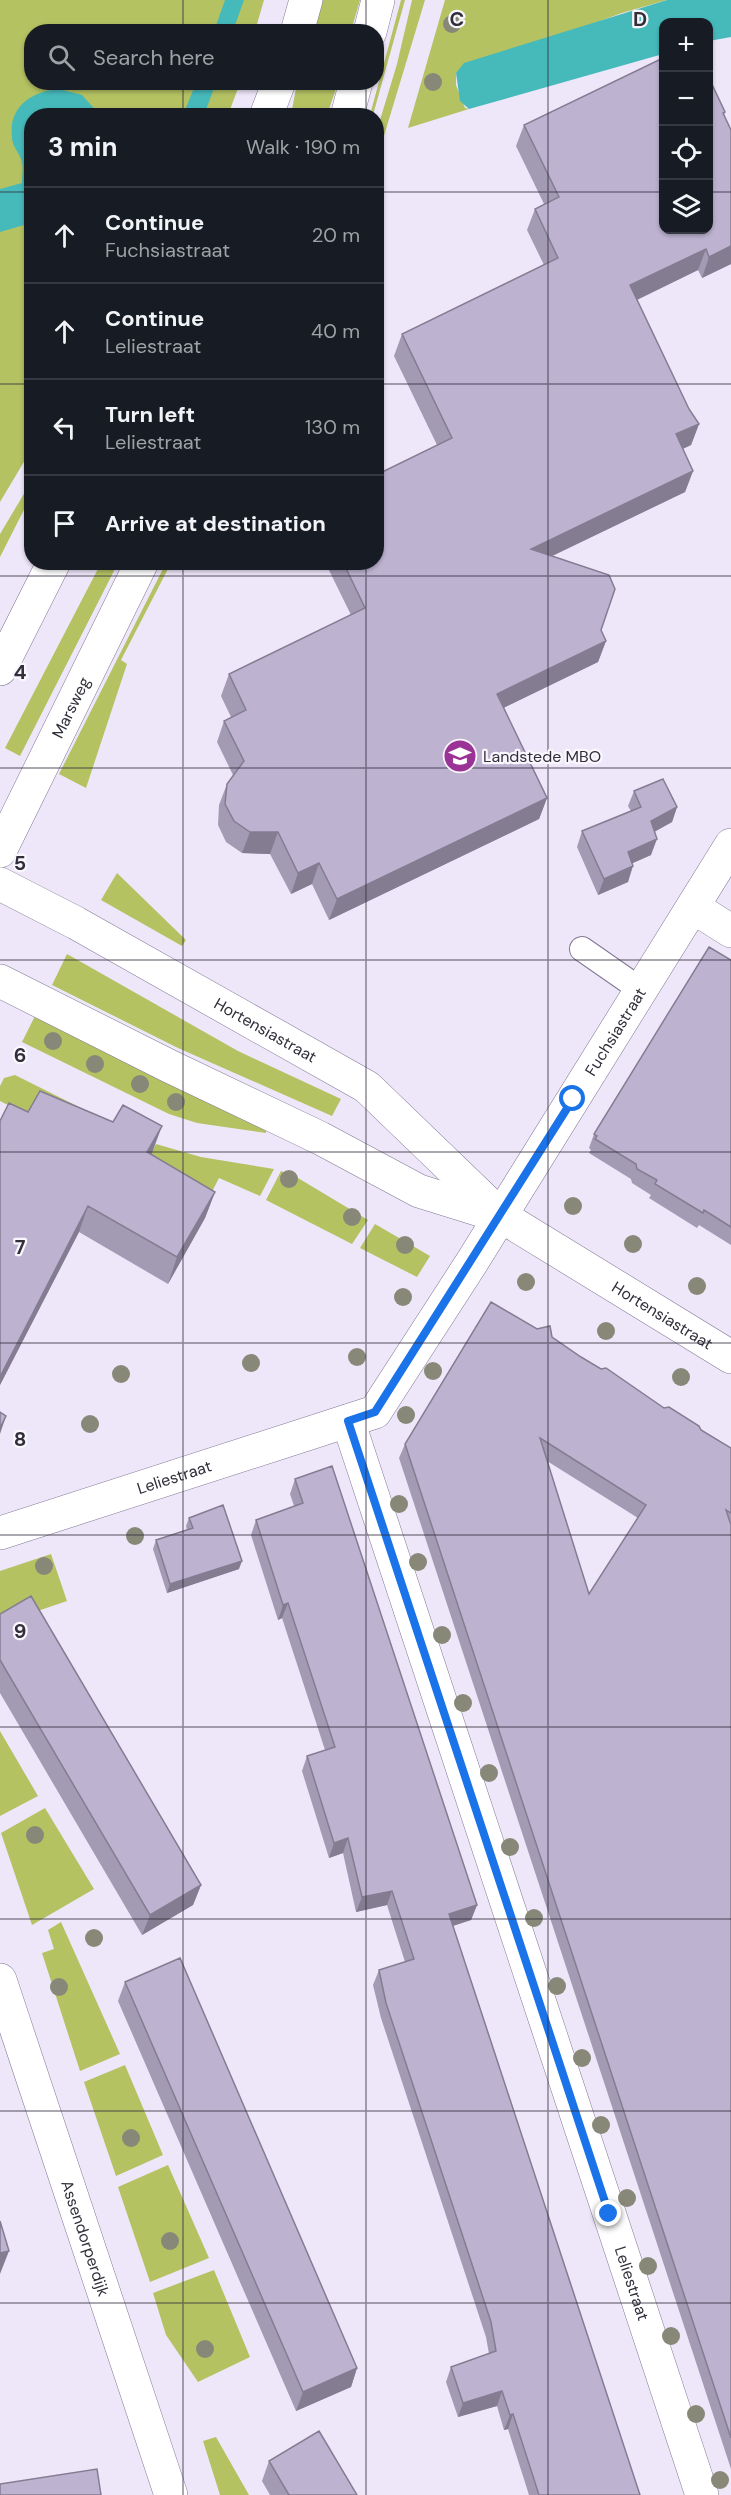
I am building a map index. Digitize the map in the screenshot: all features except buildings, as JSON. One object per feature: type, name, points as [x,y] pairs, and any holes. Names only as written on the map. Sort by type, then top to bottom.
[{"type":"street","points":[[299,24],[306,0]]},
{"type":"street","points":[[372,24],[378,0]]},
{"type":"street","points":[[269,108],[276,90]]},
{"type":"street","points":[[348,108],[354,90]]},
{"type":"street","points":[[0,669],[50,570]]},
{"type":"street","name":"Marsweg","points":[[0,851],[138,570]]},
{"type":"street","name":"Fuchsiastraat","points":[[501,1216],[731,845]]},
{"type":"street","name":"Hortensiastraat","points":[[0,884],[76,923],[367,1087],[501,1216],[731,1357]]},
{"type":"street","points":[[693,907],[731,931]]},
{"type":"street","name":"Hortensiastraat","points":[[0,981],[169,1066],[320,1138],[419,1191],[501,1216]]},
{"type":"street","name":"Leliestraat","points":[[0,1533],[375,1412],[501,1216]]},
{"type":"street","name":"Leliestraat","points":[[348,1421],[702,2495]]},
{"type":"street","name":"Assendorperdijk","points":[[0,1980],[171,2495]]},
{"type":"lane","points":[[582,949],[642,990]]},
{"type":"shaded area","points":[[0,0],[264,0],[257,24],[24,24],[24,90],[237,90],[231,108],[24,108],[24,462],[0,502]]},
{"type":"shaded area","points":[[225,0],[244,0],[235,24],[216,24]]},
{"type":"shaded area","points":[[321,0],[360,0],[353,24],[314,24]]},
{"type":"shaded area","points":[[401,0],[405,0],[384,75],[384,63]]},
{"type":"shaded area","points":[[412,0],[425,0],[384,136],[384,108]]},
{"type":"shaded area","points":[[445,0],[667,0],[622,13],[456,73],[456,85],[465,108],[469,109],[408,128]]},
{"type":"shaded area","points":[[667,0],[731,0],[731,37],[713,40],[713,18],[659,18],[659,55],[469,109],[460,101],[456,73],[464,63]]},
{"type":"shaded area","points":[[49,90],[63,90],[82,95],[94,108],[24,108],[24,225],[0,232],[0,189],[22,183],[22,161],[12,140],[14,117],[24,102]]},
{"type":"shaded area","points":[[193,90],[213,90],[207,108],[186,108]]},
{"type":"shaded area","points":[[296,90],[336,90],[329,108],[292,108]]},
{"type":"shaded area","points":[[377,90],[380,90],[375,108],[372,108]]},
{"type":"shaded area","points":[[24,494],[24,510],[0,557],[0,534]]},
{"type":"shaded area","points":[[97,570],[114,570],[20,756],[5,748]]},
{"type":"shaded area","points":[[162,570],[167,570],[121,660],[127,664],[86,788],[59,774]]},
{"type":"shaded area","points":[[117,873],[186,940],[182,946],[101,900]]},
{"type":"shaded area","points":[[67,954],[238,1051],[341,1099],[332,1116],[178,1048],[52,985]]},
{"type":"shaded area","points":[[37,1012],[266,1130],[266,1133],[197,1123],[169,1114],[22,1042]]},
{"type":"shaded area","points":[[15,1075],[117,1126],[33,1118],[0,1101],[0,1086],[4,1078]]},
{"type":"shaded area","points":[[156,1144],[201,1157],[274,1169],[260,1196],[219,1178],[200,1215],[137,1179]]},
{"type":"shaded area","points":[[281,1171],[298,1178],[368,1220],[352,1244],[266,1200]]},
{"type":"shaded area","points":[[375,1224],[430,1256],[417,1277],[360,1248]]},
{"type":"shaded area","points":[[51,1554],[67,1601],[23,1616],[0,1630],[0,1571]]},
{"type":"shaded area","points":[[0,1731],[38,1796],[0,1816]]},
{"type":"shaded area","points":[[45,1808],[94,1889],[32,1925],[1,1833]]},
{"type":"shaded area","points":[[61,1922],[120,2054],[80,2071],[42,1953],[54,1949],[48,1930]]},
{"type":"shaded area","points":[[125,2065],[163,2155],[116,2176],[84,2082]]},
{"type":"shaded area","points":[[168,2165],[209,2258],[150,2282],[118,2187]]},
{"type":"shaded area","points":[[214,2270],[250,2357],[198,2382],[166,2335],[153,2293]]},
{"type":"shaded area","points":[[216,2437],[249,2495],[220,2495],[203,2441]]},
{"type":"place","name":"Landstede MBO","points":[[460,756]]},
{"type":"route","points":[[573,1099],[519,1188],[375,1412],[348,1421],[609,2214]]}]
